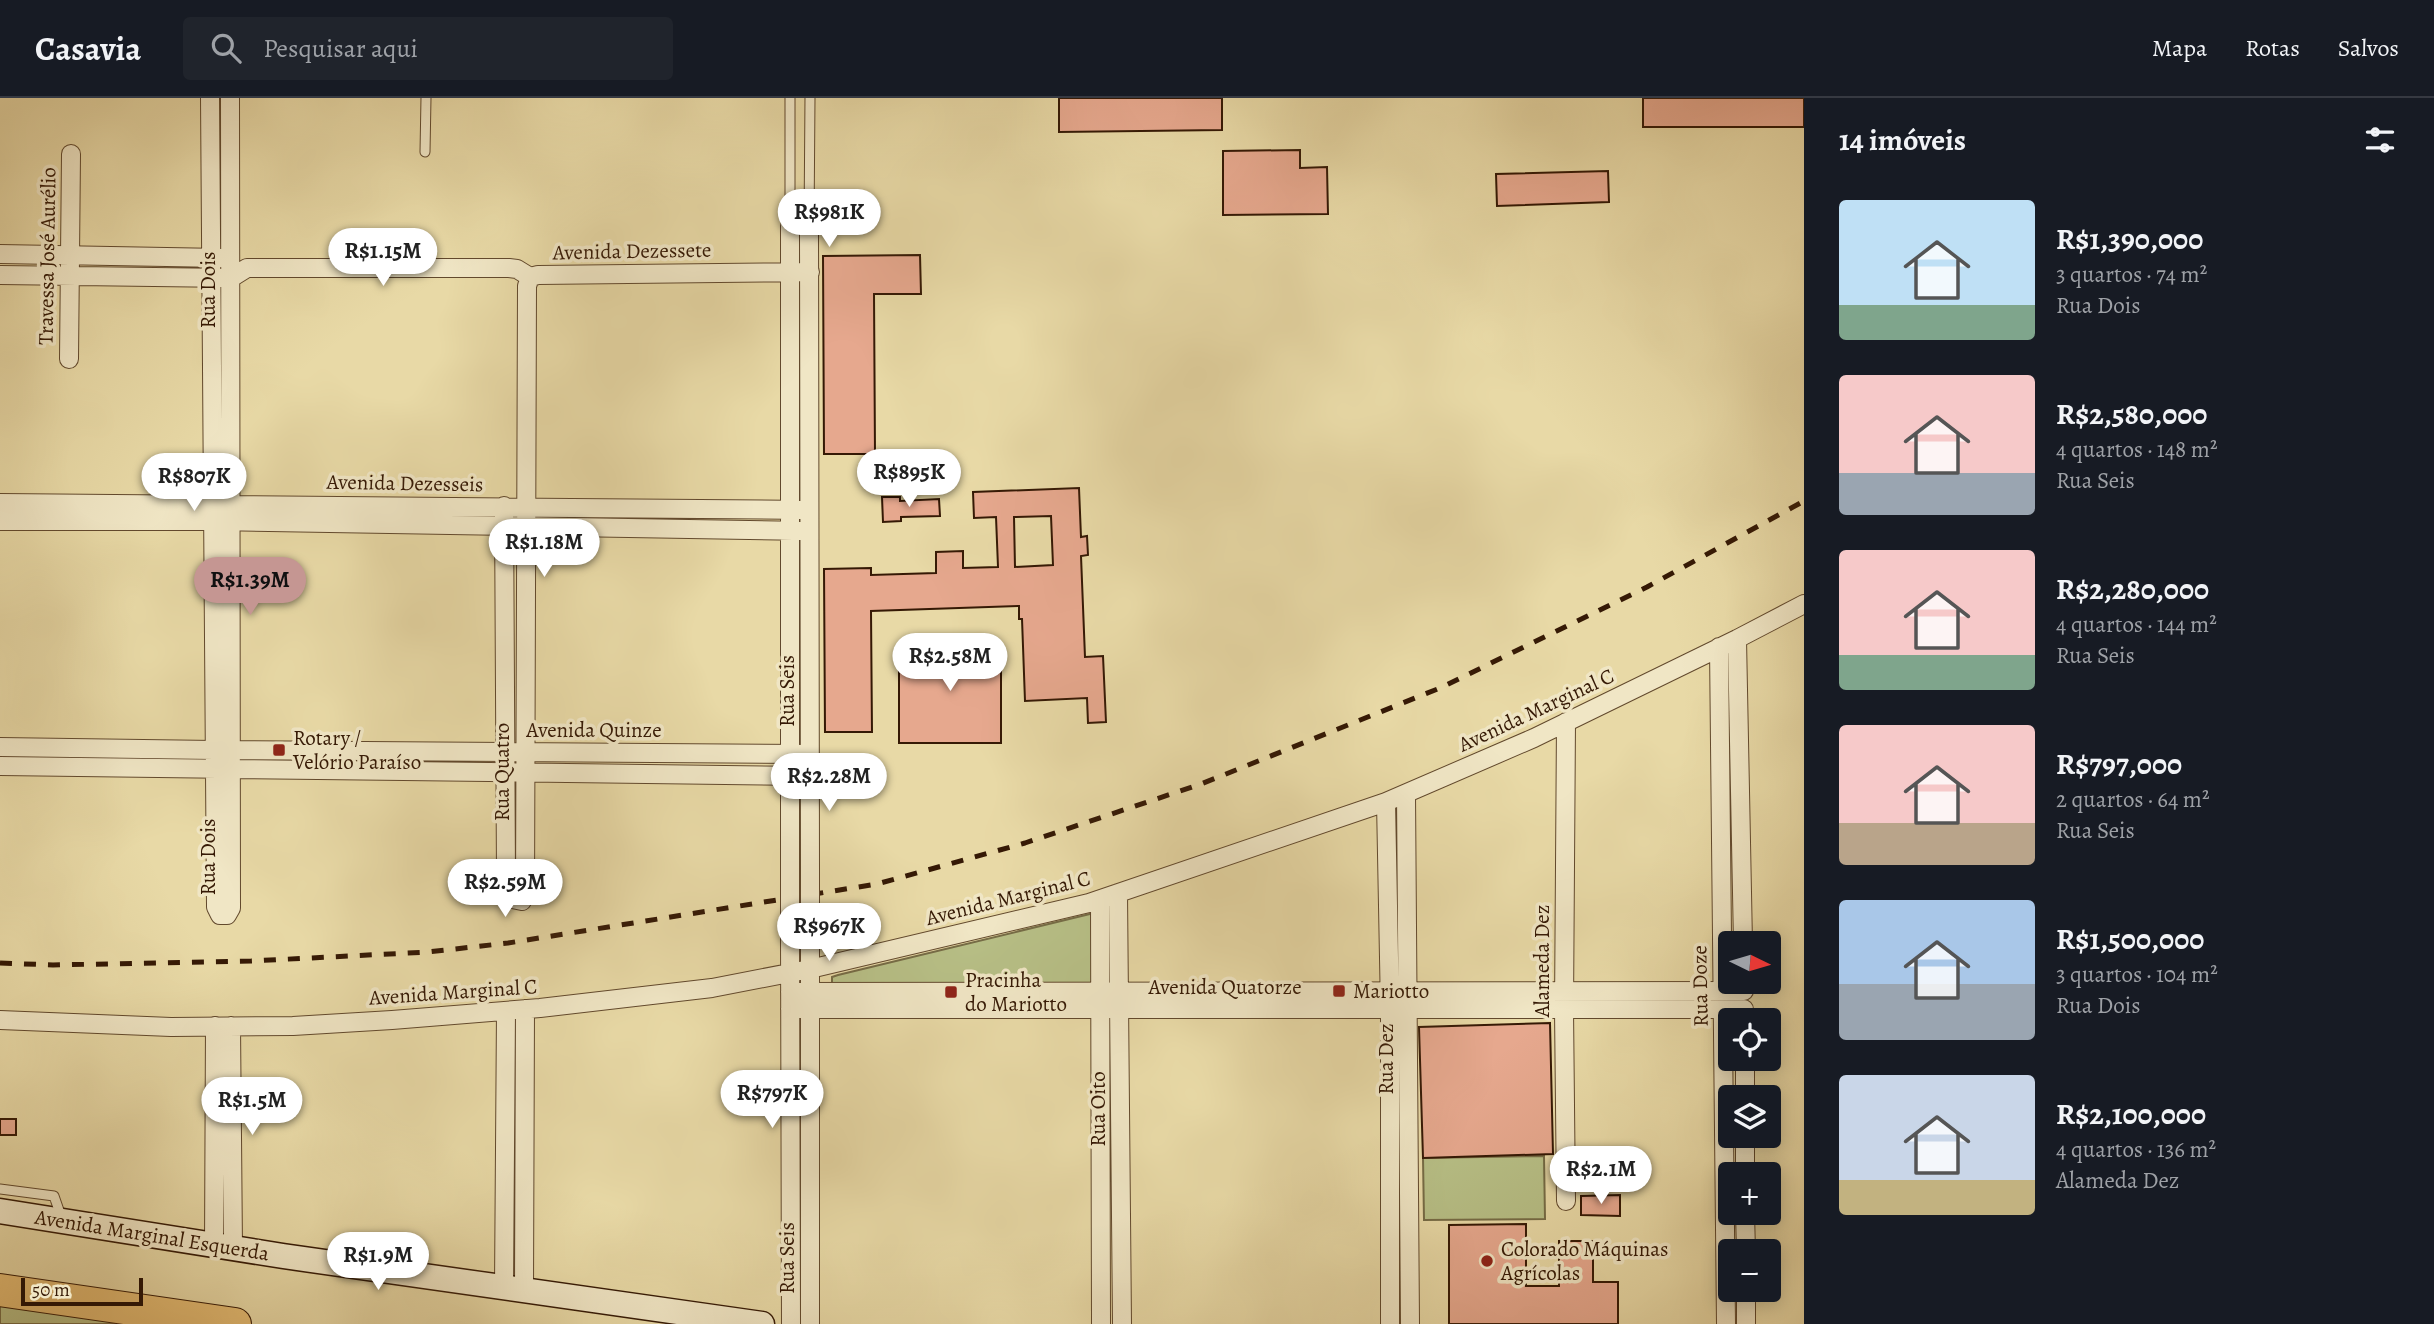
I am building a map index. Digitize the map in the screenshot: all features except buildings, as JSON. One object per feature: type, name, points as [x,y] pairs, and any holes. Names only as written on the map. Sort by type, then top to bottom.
[{"type":"highway","points":[[0,1290],[235,1324]]},
{"type":"main road","name":"Avenida Marginal Esquerda","points":[[0,1211],[762,1324]]},
{"type":"street","name":"Rua Dois","points":[[210,98],[211,278],[223,760],[231,908],[224,916],[220,915],[216,907],[223,760]]},
{"type":"street","name":"Rua Dois","points":[[230,98],[231,503]]},
{"type":"street","name":"Travessa José Aurélio","points":[[69,359],[71,154]]},
{"type":"street","name":"Rua Seis","points":[[790,226],[791,1324]]},
{"type":"street","name":"Rua Seis","points":[[810,226],[810,1324]]},
{"type":"street","points":[[0,254],[231,258],[247,268],[231,278],[0,275]]},
{"type":"street","name":"Avenida Dezessete","points":[[247,268],[509,268],[517,269],[530,277],[809,280]]},
{"type":"street","name":"Rua Quatro","points":[[504,506],[506,874],[508,898],[522,901],[525,895],[525,507],[527,286],[530,277]]},
{"type":"street","name":"Avenida Dezesseis","points":[[0,503],[219,516],[504,527],[809,531]]},
{"type":"street","name":"Avenida Dezesseis","points":[[0,522],[219,516],[231,503],[809,510]]},
{"type":"street","name":"Avenida Marginal C","points":[[0,1020],[107,1026],[293,1026],[526,1009],[712,988],[810,969],[1100,900],[1386,802],[1566,722],[1804,604]]},
{"type":"street","name":"Rua Doze","points":[[1737,639],[1743,931]]},
{"type":"street","name":"Rua Doze","points":[[1719,647],[1726,1324]]},
{"type":"street","name":"Alameda Dez","points":[[1566,722],[1566,1201]]},
{"type":"street","name":"Avenida Quinze","points":[[0,747],[223,760],[505,771],[525,762],[810,754]]},
{"type":"street","name":"Avenida Quinze","points":[[0,766],[505,752],[525,762],[810,776]]},
{"type":"street","name":"Rua Dez","points":[[1390,1324],[1399,1010],[1409,991],[1406,794]]},
{"type":"street","name":"Rua Dez","points":[[1386,802],[1390,991],[1399,1010],[1410,1324]]},
{"type":"street","points":[[506,874],[525,874]]},
{"type":"street","name":"Rua Oito","points":[[1118,893],[1122,1324]]},
{"type":"street","name":"Rua Oito","points":[[1100,900],[1101,1324]]},
{"type":"street","name":"Avenida Quatorze","points":[[790,1000],[1119,990],[1565,991],[1744,1001]]},
{"type":"street","name":"Avenida Quatorze","points":[[810,1000],[1101,1010],[1399,1010],[1564,1009],[1723,1000]]},
{"type":"street","points":[[514,1289],[526,1009]]},
{"type":"street","points":[[506,1011],[514,1289]]},
{"type":"street","points":[[223,1026],[223,1246]]},
{"type":"street","points":[[1746,1302],[1746,1324]]},
{"type":"lane","points":[[425,152],[426,98]]},
{"type":"lane","points":[[790,98],[790,226]]},
{"type":"lane","points":[[810,98],[810,226]]},
{"type":"lane","points":[[0,1189],[54,1196],[63,1220]]},
{"type":"green space","points":[[1094,913],[1095,987],[832,983],[832,977],[838,975]]},
{"type":"green space","points":[[1544,1156],[1545,1219],[1424,1220],[1423,1158]]},
{"type":"green space","points":[[0,1300],[165,1324],[0,1324]]},
{"type":"railway","points":[[0,963],[53,965],[251,961],[428,952],[508,943],[877,884],[1025,843],[1201,784],[1440,688],[1647,587],[1804,501]]},
{"type":"place","name":"Rotary / Velório Paraíso","points":[[279,750]]},
{"type":"place","name":"Mariotto","points":[[1339,991]]},
{"type":"place","name":"Pracinha do Mariotto","points":[[951,992]]},
{"type":"place","name":"Colorado Máquinas Agrícolas","points":[[1487,1261]]}]
